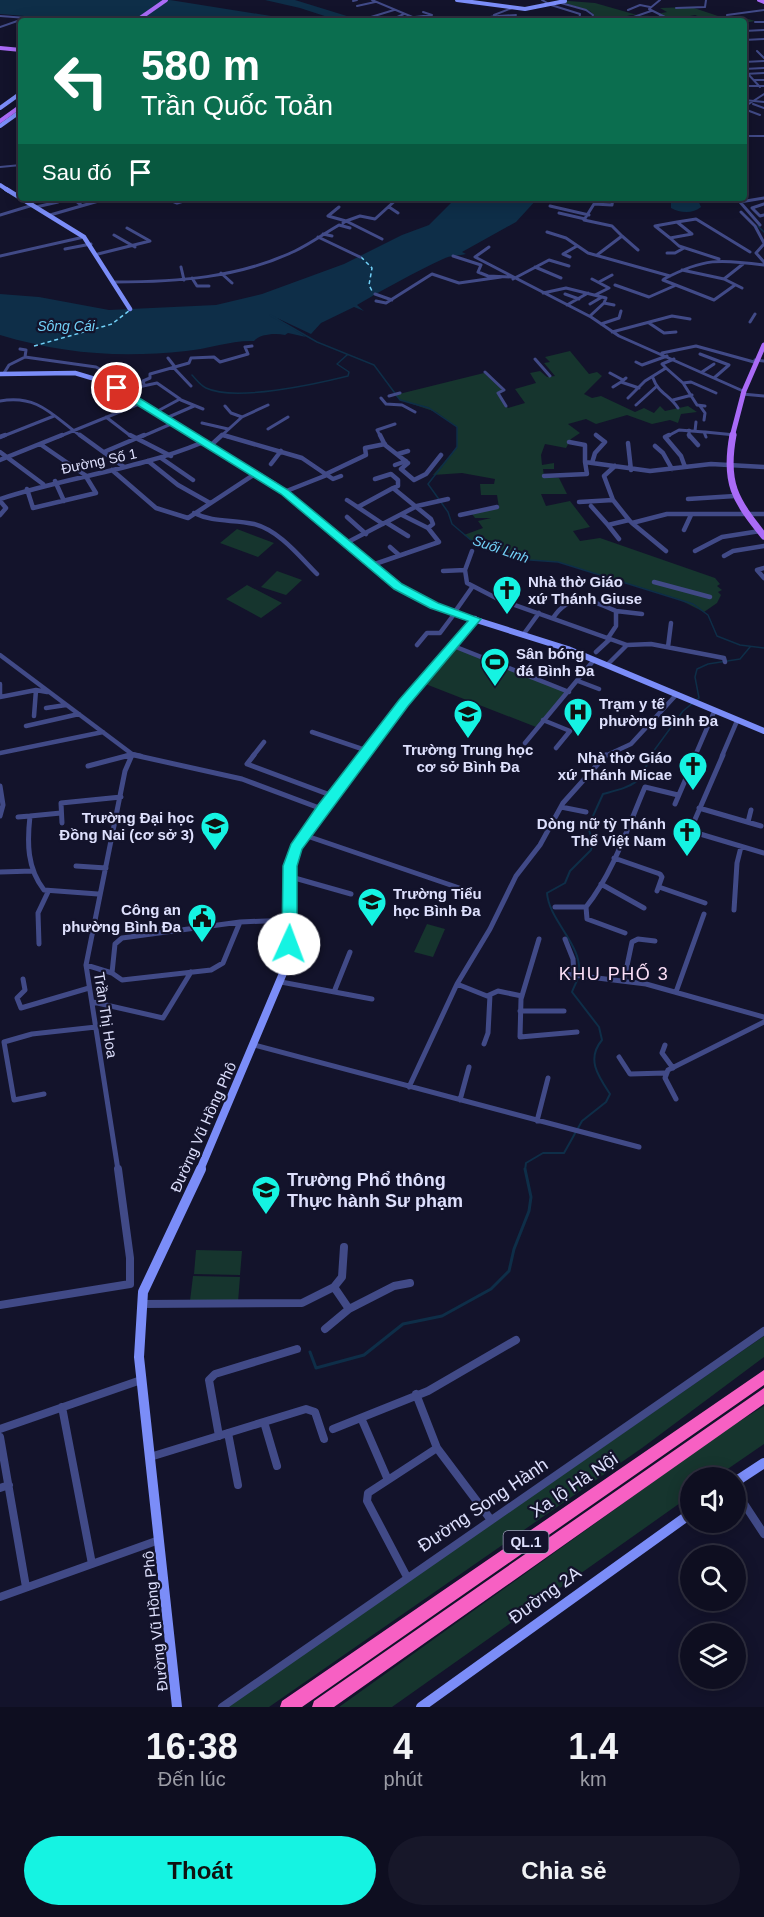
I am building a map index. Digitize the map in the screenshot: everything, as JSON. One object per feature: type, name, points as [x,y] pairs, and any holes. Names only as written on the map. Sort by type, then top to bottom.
[{"type":"highway","name":"Xa lộ Hà Nội","points":[[288,1707],[764,1377]]},
{"type":"highway","name":"QL.1","points":[[320,1707],[764,1395]]},
{"type":"main road","points":[[140,18],[166,0]]},
{"type":"main road","points":[[147,18],[174,0]]},
{"type":"main road","points":[[759,0],[764,2]]},
{"type":"main road","points":[[0,50],[18,52]]},
{"type":"main road","points":[[0,114],[18,102]]},
{"type":"main road","points":[[0,121],[18,108]]},
{"type":"main road","points":[[761,530],[735,496],[730,485],[729,464],[743,393],[754,361],[764,345]]},
{"type":"street","points":[[357,6],[384,0]]},
{"type":"street","points":[[457,0],[512,8]]},
{"type":"street","points":[[465,0],[516,8],[550,5],[562,1],[588,10],[592,18]]},
{"type":"street","points":[[542,0],[550,5],[580,14],[579,18]]},
{"type":"street","points":[[629,18],[651,9],[660,0]]},
{"type":"street","points":[[676,8],[705,7],[706,0]]},
{"type":"street","points":[[376,1],[414,18],[432,15],[423,12]]},
{"type":"street","points":[[656,3],[661,4]]},
{"type":"street","points":[[500,18],[492,14],[512,8],[550,5]]},
{"type":"street","points":[[628,10],[640,5],[666,18]]},
{"type":"street","points":[[371,17],[399,8]]},
{"type":"street","points":[[737,9],[753,12]]},
{"type":"street","points":[[727,15],[763,12]]},
{"type":"street","points":[[395,18],[404,14]]},
{"type":"street","points":[[485,18],[516,15]]},
{"type":"street","points":[[0,16],[32,18]]},
{"type":"street","points":[[656,18],[661,16]]},
{"type":"street","points":[[0,27],[18,22]]},
{"type":"street","points":[[755,22],[764,22]]},
{"type":"street","points":[[8,26],[15,30]]},
{"type":"street","points":[[753,26],[763,31]]},
{"type":"street","points":[[747,31],[763,31]]},
{"type":"street","points":[[747,40],[764,39]]},
{"type":"street","points":[[747,61],[763,58],[757,51]]},
{"type":"street","points":[[747,69],[764,68]]},
{"type":"street","points":[[747,74],[764,73]]},
{"type":"street","points":[[747,75],[762,86]]},
{"type":"street","points":[[754,80],[764,80]]},
{"type":"street","points":[[747,106],[764,94]]},
{"type":"street","points":[[0,108],[18,95]]},
{"type":"street","points":[[758,98],[764,100]]},
{"type":"street","points":[[752,103],[764,100]]},
{"type":"street","points":[[747,101],[764,108]]},
{"type":"street","points":[[747,109],[760,115]]},
{"type":"street","points":[[0,126],[18,113]]},
{"type":"street","points":[[747,136],[764,136]]},
{"type":"street","points":[[0,167],[18,165]]},
{"type":"street","points":[[0,185],[18,196]]},
{"type":"street","points":[[747,201],[764,198]]},
{"type":"street","points":[[26,201],[84,237],[91,244],[130,309]]},
{"type":"street","points":[[32,205],[34,201]]},
{"type":"street","points":[[76,201],[81,205]]},
{"type":"street","points":[[50,215],[97,201]]},
{"type":"street","points":[[115,282],[184,280],[236,272],[271,260],[346,221],[360,216],[372,220],[395,201]]},
{"type":"street","points":[[585,219],[594,204],[612,205],[613,201]]},
{"type":"street","points":[[746,201],[740,202],[757,226],[764,244],[756,253]]},
{"type":"street","points":[[0,215],[32,205],[58,202]]},
{"type":"street","points":[[764,204],[752,208],[760,216],[764,214]]},
{"type":"street","points":[[550,206],[589,215]]},
{"type":"street","points":[[339,207],[328,216],[346,221],[382,239]]},
{"type":"street","points":[[389,207],[398,213]]},
{"type":"street","points":[[741,212],[757,226]]},
{"type":"street","points":[[559,213],[612,226],[638,250]]},
{"type":"street","points":[[694,218],[750,252],[756,253],[764,264],[746,264],[719,259],[684,248],[655,226],[694,218]]},
{"type":"street","points":[[677,222],[692,233]]},
{"type":"street","points":[[670,238],[692,233],[704,224]]},
{"type":"street","points":[[339,225],[350,228]]},
{"type":"street","points":[[98,254],[135,247],[150,239],[127,228]]},
{"type":"street","points":[[547,232],[563,237],[597,255],[670,276]]},
{"type":"street","points":[[322,234],[332,236]]},
{"type":"street","points":[[114,236],[135,247]]},
{"type":"street","points":[[597,255],[622,236]]},
{"type":"street","points":[[0,256],[84,237]]},
{"type":"street","points":[[318,237],[360,256]]},
{"type":"street","points":[[65,249],[91,244]]},
{"type":"street","points":[[570,256],[563,254],[577,246]]},
{"type":"street","points":[[489,247],[475,257],[590,316],[612,332],[662,353],[743,393],[764,396]]},
{"type":"street","points":[[667,253],[675,253],[684,248]]},
{"type":"street","points":[[746,264],[744,254],[750,252]]},
{"type":"street","points":[[453,256],[481,265],[478,272],[482,274],[501,277],[512,278],[549,260],[569,267]]},
{"type":"street","points":[[719,259],[681,270],[663,280],[714,300],[719,294],[735,285]]},
{"type":"street","points":[[724,279],[746,264]]},
{"type":"street","points":[[527,265],[561,278]]},
{"type":"street","points":[[180,267],[184,280]]},
{"type":"street","points":[[681,270],[724,279],[742,288]]},
{"type":"street","points":[[221,273],[232,283]]},
{"type":"street","points":[[376,302],[384,304],[392,300],[432,274],[459,283],[501,277]]},
{"type":"street","points":[[599,282],[612,275]]},
{"type":"street","points":[[192,278],[197,286],[209,286]]},
{"type":"street","points":[[592,279],[609,288],[595,295]]},
{"type":"street","points":[[615,285],[649,297],[674,286]]},
{"type":"street","points":[[542,293],[566,288],[606,298],[614,305]]},
{"type":"street","points":[[567,305],[588,293]]},
{"type":"street","points":[[375,294],[392,300]]},
{"type":"street","points":[[565,294],[579,299]]},
{"type":"street","points":[[590,304],[606,298]]},
{"type":"street","points":[[590,316],[606,298]]},
{"type":"street","points":[[601,324],[619,318],[621,311]]},
{"type":"street","points":[[750,322],[755,314]]},
{"type":"street","points":[[612,332],[675,316],[690,319]]},
{"type":"street","points":[[650,323],[664,333],[676,332]]},
{"type":"street","points":[[144,384],[143,382],[150,378],[150,374],[189,363],[195,358],[214,357],[220,362],[248,354],[245,347],[252,345]]},
{"type":"street","points":[[662,353],[696,346],[754,361],[764,361]]},
{"type":"street","points":[[20,349],[26,350],[25,357]]},
{"type":"street","points":[[700,354],[729,365],[714,378]]},
{"type":"street","points":[[636,362],[642,364],[667,356]]},
{"type":"street","points":[[3,372],[9,364],[25,357],[96,367],[129,385],[127,392]]},
{"type":"street","points":[[168,358],[190,386]]},
{"type":"street","points":[[535,359],[550,376]]},
{"type":"street","points":[[674,359],[662,364],[683,382],[702,406],[705,413],[704,420]]},
{"type":"street","points":[[702,372],[714,364]]},
{"type":"street","points":[[0,367],[3,372]]},
{"type":"street","points":[[628,398],[645,381],[666,368]]},
{"type":"street","points":[[3,372],[53,372],[85,375],[127,392],[139,404],[284,492],[410,594],[454,613],[595,656],[607,665],[714,712],[764,731]]},
{"type":"street","points":[[485,372],[504,390],[498,393],[506,406]]},
{"type":"street","points":[[610,373],[639,388]]},
{"type":"street","points":[[653,378],[657,390],[673,400],[678,408]]},
{"type":"street","points":[[613,387],[623,380]]},
{"type":"street","points":[[683,382],[691,381],[716,393]]},
{"type":"street","points":[[127,392],[144,384],[159,384],[181,400],[203,410]]},
{"type":"street","points":[[636,405],[657,386]]},
{"type":"street","points":[[389,396],[400,393]]},
{"type":"street","points":[[673,400],[692,395]]},
{"type":"street","points":[[0,401],[24,398],[54,416],[124,467]]},
{"type":"street","points":[[381,398],[386,404],[402,405],[416,412]]},
{"type":"street","points":[[154,413],[181,400]]},
{"type":"street","points":[[0,460],[139,404]]},
{"type":"street","points":[[209,447],[242,417],[268,405]]},
{"type":"street","points":[[164,419],[194,406]]},
{"type":"street","points":[[225,406],[231,413],[242,417]]},
{"type":"street","points":[[0,437],[54,416]]},
{"type":"street","points":[[106,417],[135,439],[171,456]]},
{"type":"street","points":[[268,429],[271,424],[288,417]]},
{"type":"street","points":[[695,431],[696,422]]},
{"type":"street","points":[[202,423],[228,429]]},
{"type":"street","points":[[104,452],[171,424]]},
{"type":"street","points":[[395,424],[377,430],[385,444],[406,461],[408,464],[401,469],[415,481],[420,479],[441,455]]},
{"type":"street","points":[[685,467],[681,456],[665,437],[679,430],[695,431],[706,435],[735,435]]},
{"type":"street","points":[[689,430],[689,438],[698,445]]},
{"type":"street","points":[[222,435],[302,458],[334,479],[341,476]]},
{"type":"street","points":[[592,463],[595,453],[605,441],[596,435]]},
{"type":"street","name":"Đường Số 1","points":[[0,500],[43,484],[171,456],[201,442]]},
{"type":"street","points":[[544,476],[586,474],[585,445],[569,442]]},
{"type":"street","points":[[628,443],[631,470]]},
{"type":"street","points":[[27,489],[33,508],[96,493],[85,475],[40,444]]},
{"type":"street","points":[[284,492],[341,467],[346,461],[366,455],[365,448],[385,444]]},
{"type":"street","points":[[655,446],[663,453],[672,469]]},
{"type":"street","points":[[271,464],[281,451]]},
{"type":"street","points":[[398,454],[408,451]]},
{"type":"street","points":[[0,452],[43,484]]},
{"type":"street","points":[[161,458],[193,480]]},
{"type":"street","points":[[148,461],[178,485],[210,503]]},
{"type":"street","points":[[395,465],[406,461]]},
{"type":"street","points":[[585,462],[631,470],[729,464],[764,467]]},
{"type":"street","points":[[615,466],[604,476],[613,500],[631,522],[666,551]]},
{"type":"street","points":[[112,470],[127,486],[172,517],[188,518],[255,474]]},
{"type":"street","points":[[358,507],[399,484],[390,473],[375,478]]},
{"type":"street","points":[[395,478],[406,473]]},
{"type":"street","points":[[55,481],[64,501]]},
{"type":"street","points":[[393,488],[433,521],[428,528]]},
{"type":"street","points":[[688,500],[735,496]]},
{"type":"street","points":[[348,542],[417,506],[445,499]]},
{"type":"street","points":[[0,500],[6,508],[0,515]]},
{"type":"street","points":[[347,500],[408,536]]},
{"type":"street","points":[[579,502],[613,500]]},
{"type":"street","points":[[591,506],[619,538]]},
{"type":"street","points":[[460,515],[497,507]]},
{"type":"street","points":[[194,513],[212,522],[248,523],[263,527],[317,574]]},
{"type":"street","points":[[608,525],[668,514],[764,514]]},
{"type":"street","points":[[372,565],[439,542],[428,528],[402,515]]},
{"type":"street","points":[[684,530],[691,515]]},
{"type":"street","points":[[347,517],[366,534]]},
{"type":"street","points":[[695,551],[727,535],[761,530]]},
{"type":"street","points":[[724,556],[733,550],[764,546]]},
{"type":"street","points":[[390,547],[399,555]]},
{"type":"street","points":[[472,551],[464,580],[498,599],[627,645],[640,643],[668,647],[725,661]]},
{"type":"street","points":[[764,568],[757,570],[764,578]]},
{"type":"street","points":[[442,571],[465,570]]},
{"type":"street","points":[[654,582],[710,597]]},
{"type":"street","points":[[417,645],[427,633],[440,633],[473,586]]},
{"type":"street","points":[[553,618],[558,609],[582,598],[616,611],[642,614]]},
{"type":"street","points":[[525,743],[578,681],[609,639],[616,626],[616,611]]},
{"type":"street","points":[[522,635],[539,613]]},
{"type":"street","name":"Đường Vũ Hồng Phô","points":[[177,1707],[138,1344],[143,1292],[162,1247],[200,1173],[289,959],[292,856],[322,809],[451,645],[475,619]]},
{"type":"street","points":[[668,647],[671,623]]},
{"type":"street","points":[[451,645],[569,692]]},
{"type":"street","points":[[607,665],[627,645]]},
{"type":"street","points":[[0,654],[131,754],[242,779],[322,809]]},
{"type":"street","points":[[578,681],[599,689]]},
{"type":"street","points":[[0,684],[0,697],[36,690],[49,693]]},
{"type":"street","points":[[34,717],[36,690]]},
{"type":"street","points":[[409,1087],[457,984],[490,929],[516,876],[540,845],[561,807],[598,763],[609,753],[631,744],[676,695]]},
{"type":"street","points":[[46,708],[66,705]]},
{"type":"street","points":[[675,804],[714,712]]},
{"type":"street","points":[[26,726],[80,714]]},
{"type":"street","points":[[543,720],[570,731],[556,748]]},
{"type":"street","points":[[737,721],[690,831],[764,853]]},
{"type":"street","points":[[0,753],[103,732]]},
{"type":"street","points":[[312,732],[368,751]]},
{"type":"street","points":[[264,742],[247,764],[333,796]]},
{"type":"street","points":[[88,766],[131,754]]},
{"type":"street","name":"Trần Thị Hoa","points":[[130,1284],[130,1258],[118,1168],[86,965],[98,894],[106,868],[131,754]]},
{"type":"street","points":[[0,786],[3,805],[0,816]]},
{"type":"street","points":[[625,933],[587,919],[586,907],[614,858],[645,788],[678,795]]},
{"type":"street","points":[[62,823],[61,803],[121,797]]},
{"type":"street","points":[[561,807],[586,812]]},
{"type":"street","points":[[699,808],[761,826]]},
{"type":"street","points":[[748,822],[751,810]]},
{"type":"street","points":[[18,817],[61,813]]},
{"type":"street","points":[[30,816],[27,840],[33,871],[41,887],[48,892],[98,894]]},
{"type":"street","points":[[304,835],[474,893]]},
{"type":"street","points":[[734,910],[737,863],[741,847]]},
{"type":"street","points":[[614,858],[660,874],[662,877],[658,889],[705,903]]},
{"type":"street","points":[[76,866],[106,868]]},
{"type":"street","points":[[0,872],[33,871]]},
{"type":"street","points":[[291,877],[351,894]]},
{"type":"street","points":[[601,884],[644,908]]},
{"type":"street","points":[[39,944],[38,913],[48,892]]},
{"type":"street","points":[[555,907],[586,907]]},
{"type":"street","points":[[676,992],[704,915]]},
{"type":"street","points":[[112,974],[115,944],[122,938],[240,922],[290,920]]},
{"type":"street","points":[[86,965],[122,980],[212,970],[223,963],[240,922]]},
{"type":"street","points":[[539,939],[522,996],[519,1027],[522,1038],[577,1032]]},
{"type":"street","points":[[565,939],[573,959],[574,974]]},
{"type":"street","points":[[624,980],[632,942],[638,939],[655,941]]},
{"type":"street","points":[[334,992],[350,952]]},
{"type":"street","points":[[93,1002],[163,1018],[191,972]]},
{"type":"street","points":[[565,974],[624,980],[764,1017]]},
{"type":"street","points":[[23,979],[25,990],[17,998],[21,1008],[89,988]]},
{"type":"street","points":[[281,982],[372,999]]},
{"type":"street","points":[[457,984],[490,995],[498,991],[522,996]]},
{"type":"street","points":[[484,1044],[488,1033],[490,995]]},
{"type":"street","points":[[520,1011],[564,1011]]},
{"type":"street","points":[[619,1057],[630,1074],[665,1073],[764,1022]]},
{"type":"street","points":[[44,1094],[14,1100],[2,1043],[32,1034],[96,1027]]},
{"type":"street","points":[[254,1045],[639,1147]]},
{"type":"street","points":[[664,1045],[662,1053],[673,1068]]},
{"type":"street","points":[[460,1100],[469,1067]]},
{"type":"street","points":[[665,1073],[676,1099]]},
{"type":"street","points":[[537,1121],[548,1078]]},
{"type":"street","points":[[142,1304],[302,1303],[334,1287],[342,1277],[344,1247]]},
{"type":"street","points":[[325,1329],[349,1309],[394,1286],[410,1283]]},
{"type":"street","points":[[0,1305],[130,1284],[143,1292]]},
{"type":"street","points":[[334,1287],[349,1309]]},
{"type":"street","name":"Đường Song Hành","points":[[222,1707],[764,1331]]},
{"type":"street","points":[[333,1429],[362,1420],[468,1369],[516,1340]]},
{"type":"street","points":[[219,1436],[209,1380],[215,1374],[297,1349]]},
{"type":"street","points":[[0,1429],[141,1380]]},
{"type":"street","points":[[416,1394],[437,1448],[491,1520]]},
{"type":"street","points":[[62,1407],[92,1564]]},
{"type":"street","points":[[150,1457],[310,1409],[315,1413],[324,1439]]},
{"type":"street","points":[[362,1420],[388,1480]]},
{"type":"street","points":[[264,1422],[277,1466]]},
{"type":"street","points":[[228,1434],[238,1485]]},
{"type":"street","points":[[0,1437],[4,1486],[26,1587]]},
{"type":"street","points":[[407,1577],[367,1500],[370,1492],[437,1448]]},
{"type":"street","points":[[746,1474],[764,1462]]},
{"type":"street","points":[[746,1507],[764,1534]]},
{"type":"street","name":"Đường 2A","points":[[421,1707],[680,1521]]},
{"type":"street","points":[[0,1597],[159,1540]]},
{"type":"green space","points":[[556,0],[595,3],[637,15],[627,15],[645,18],[593,18],[594,15],[590,11]]},
{"type":"green space","points":[[691,7],[721,17],[745,18],[702,18],[695,15],[685,18],[667,18],[657,14],[667,12],[660,8]]},
{"type":"green space","points":[[570,351],[589,374],[597,372],[602,376],[584,394],[592,398],[601,396],[635,412],[644,408],[654,413],[660,406],[665,411],[688,406],[697,412],[681,414],[678,423],[670,420],[652,424],[627,415],[596,424],[586,419],[568,424],[580,433],[571,439],[566,448],[545,444],[541,455],[542,465],[554,463],[554,469],[543,469],[544,477],[559,478],[567,494],[541,494],[546,506],[570,501],[590,527],[573,531],[580,541],[600,538],[715,578],[720,584],[717,586],[722,590],[718,592],[721,595],[717,603],[704,612],[678,599],[558,562],[530,560],[472,541],[464,535],[483,528],[478,521],[491,518],[475,518],[472,514],[499,508],[497,495],[481,495],[480,484],[494,484],[495,479],[462,473],[433,475],[457,447],[457,427],[436,412],[400,400],[395,395],[484,373],[502,390],[497,394],[508,408],[525,403],[515,389],[536,383],[530,373],[540,371],[547,377],[555,376],[544,363],[550,362],[545,357]]},
{"type":"green space","points":[[237,529],[274,543],[258,557],[220,543]]},
{"type":"green space","points":[[277,571],[302,580],[286,595],[261,587]]},
{"type":"green space","points":[[247,585],[282,603],[261,618],[226,599]]},
{"type":"green space","name":"Sân bóng đá Bình Đa","points":[[453,647],[566,692],[536,727],[423,683]]},
{"type":"green space","points":[[427,924],[445,929],[433,957],[414,952]]},
{"type":"green space","points":[[196,1250],[242,1251],[240,1275],[194,1274]]},
{"type":"green space","points":[[193,1276],[240,1277],[238,1302],[190,1301]]},
{"type":"green space","points":[[764,1336],[764,1357],[642,1448],[269,1707],[225,1707]]},
{"type":"green space","points":[[764,1406],[764,1444],[731,1467],[680,1467],[680,1503],[392,1707],[339,1707],[727,1429]]},
{"type":"water","points":[[0,0],[170,0],[283,18],[49,18],[0,14]]},
{"type":"water","points":[[265,0],[295,0],[353,18],[331,18]]},
{"type":"water","name":"Sông Cái","points":[[453,201],[535,201],[516,222],[462,252],[466,254],[443,259],[357,305],[364,311],[354,307],[321,323],[311,334],[277,318],[306,337],[288,333],[285,335],[272,334],[264,335],[254,341],[194,350],[115,354],[70,350],[0,335],[0,294],[39,297],[109,310],[216,305],[262,294],[344,264],[402,235],[429,225]]},
{"type":"water","points":[[671,201],[698,201],[701,207],[690,212],[671,208]]},
{"type":"waterway","points":[[758,226],[764,232]]},
{"type":"waterway","name":"Suối Linh","points":[[270,315],[317,342],[374,365],[400,400],[429,408],[457,427],[457,447],[428,484],[448,512],[452,524],[472,541],[530,560],[558,562],[693,604],[708,615],[717,636],[740,645],[764,648]]},
{"type":"waterway","points":[[192,375],[204,387],[219,392],[276,390],[348,376],[349,372],[337,364],[347,355]]},
{"type":"waterway","points":[[650,756],[683,711],[699,698],[695,677],[697,669],[708,664],[740,659],[750,647]]},
{"type":"waterway","points":[[525,1169],[526,1163],[543,1153],[564,1153],[582,1121],[606,1102],[610,1094],[601,1081],[594,1061],[597,1047],[602,1040],[599,1027],[572,992],[579,974],[576,953],[553,913],[547,893],[565,883],[570,871],[591,850],[593,843],[588,827],[603,794],[634,783],[643,773],[650,755]]},
{"type":"waterway","points":[[310,1352],[316,1368],[364,1355],[403,1324],[442,1316],[491,1289],[509,1271],[514,1249],[529,1211],[531,1197],[525,1169]]},
{"type":"ferry route","points":[[361,257],[372,268],[369,285],[373,293]]},
{"type":"ferry route","points":[[34,346],[112,324],[130,310]]},
{"type":"place","name":"Nhà thờ Giáo xứ Thánh Giuse","points":[[507,616]]},
{"type":"place","name":"Sân bóng đá Bình Đa","points":[[495,688]]},
{"type":"place","name":"Trạm y tế phường Bình Đa","points":[[578,738]]},
{"type":"place","name":"Trường Trung học cơ sở Bình Đa","points":[[468,740]]},
{"type":"place","name":"Nhà thờ Giáo xứ Thánh Micae","points":[[693,792]]},
{"type":"place","name":"Trường Đại học Đồng Nai (cơ sở 3)","points":[[215,852]]},
{"type":"place","name":"Dòng nữ tỳ Thánh Thể Việt Nam","points":[[687,858]]},
{"type":"place","name":"Trường Tiểu học Bình Đa","points":[[372,928]]},
{"type":"place","name":"Công an phường Bình Đa","points":[[202,944]]},
{"type":"place","name":"Trường Phổ thông Thực hành Sư phạm","points":[[266,1216]]},
{"type":"district","name":"KHU PHỐ 3","points":[[614,974]]},
{"type":"route","points":[[117,388],[139,404],[275,485],[348,542],[398,587],[434,605],[475,619],[403,703],[352,773],[322,809],[296,848],[290,866],[289,944]]}]
